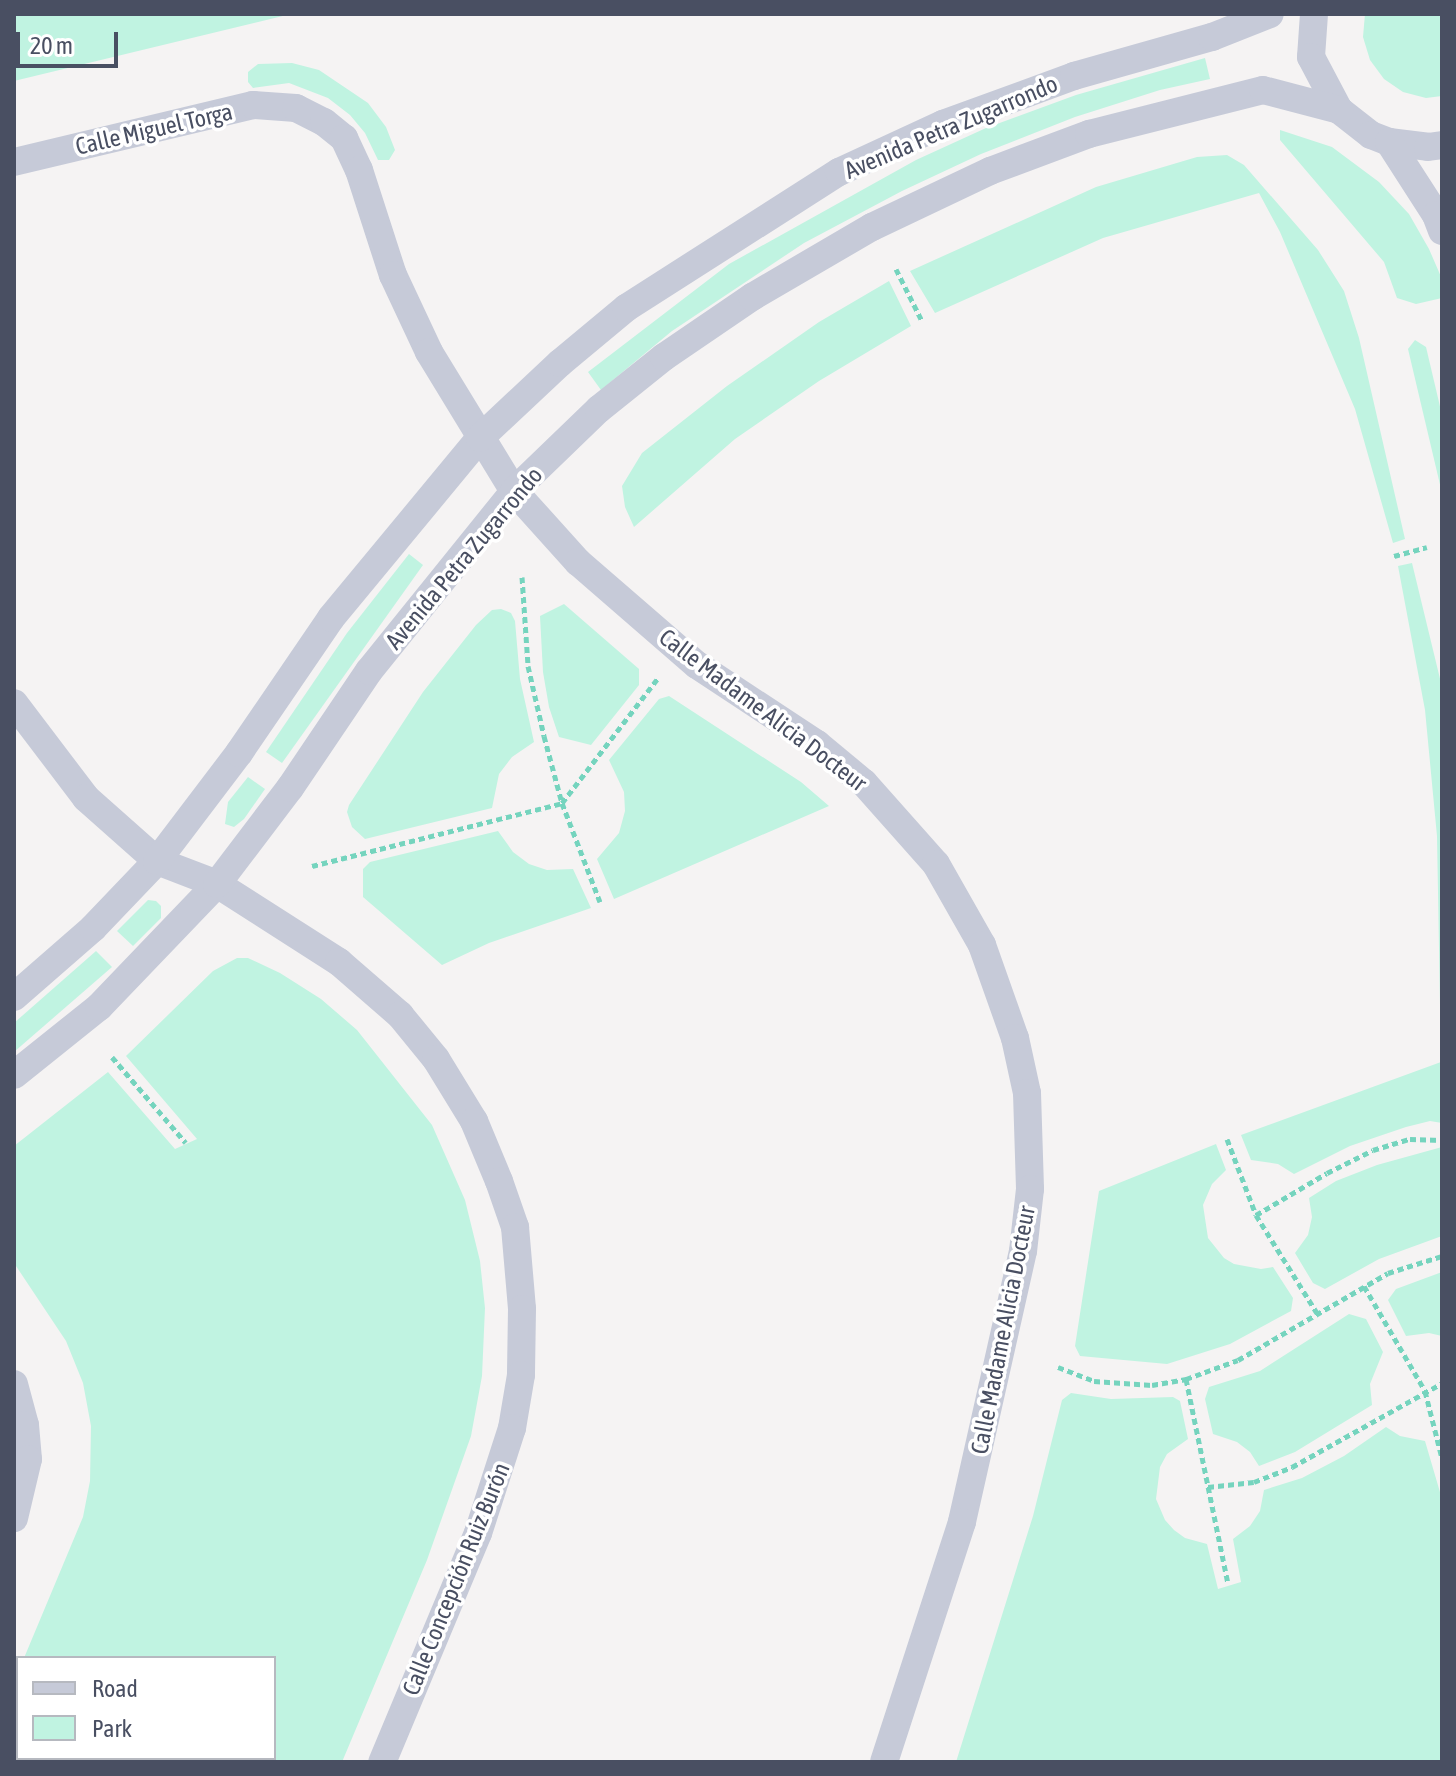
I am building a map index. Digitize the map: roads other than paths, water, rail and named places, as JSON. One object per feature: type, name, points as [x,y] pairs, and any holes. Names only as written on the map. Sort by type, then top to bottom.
[{"type":"street","name":"Avenida Petra Zugarrondo","points":[[14,997],[93,928],[157,861],[239,753],[331,618],[480,438],[560,363],[626,308],[839,172],[943,124],[1074,76],[1212,37],[1270,14]]},
{"type":"street","points":[[1314,14],[1311,57],[1339,110],[1371,135],[1389,142],[1428,147],[1442,145]]},
{"type":"street","name":"Avenida Petra Zugarrondo","points":[[14,1075],[99,1007],[217,884],[290,788],[369,671],[514,491],[599,409],[664,357],[752,297],[872,227],[990,171],[1089,134],[1263,90],[1339,110]]},
{"type":"street","name":"Calle Miguel Torga","points":[[14,162],[253,105],[296,108]]},
{"type":"street","name":"Calle Madame Alicia Docteur","points":[[296,108],[324,122],[344,138],[359,170],[393,275],[429,352],[514,491],[578,562],[697,665],[817,744],[864,783],[936,864],[982,945],[1015,1038],[1027,1093],[1030,1189],[1023,1251],[962,1522],[884,1762]]},
{"type":"street","points":[[1389,142],[1436,215],[1442,231]]},
{"type":"street","name":"Calle Concepción Ruiz Burón","points":[[14,703],[86,798],[157,861],[217,884],[339,962],[400,1015],[436,1059],[474,1121],[515,1227],[522,1309],[521,1375],[512,1428],[478,1533],[382,1762]]},
{"type":"street","points":[[14,1384],[25,1425],[28,1459],[14,1518]]}]
